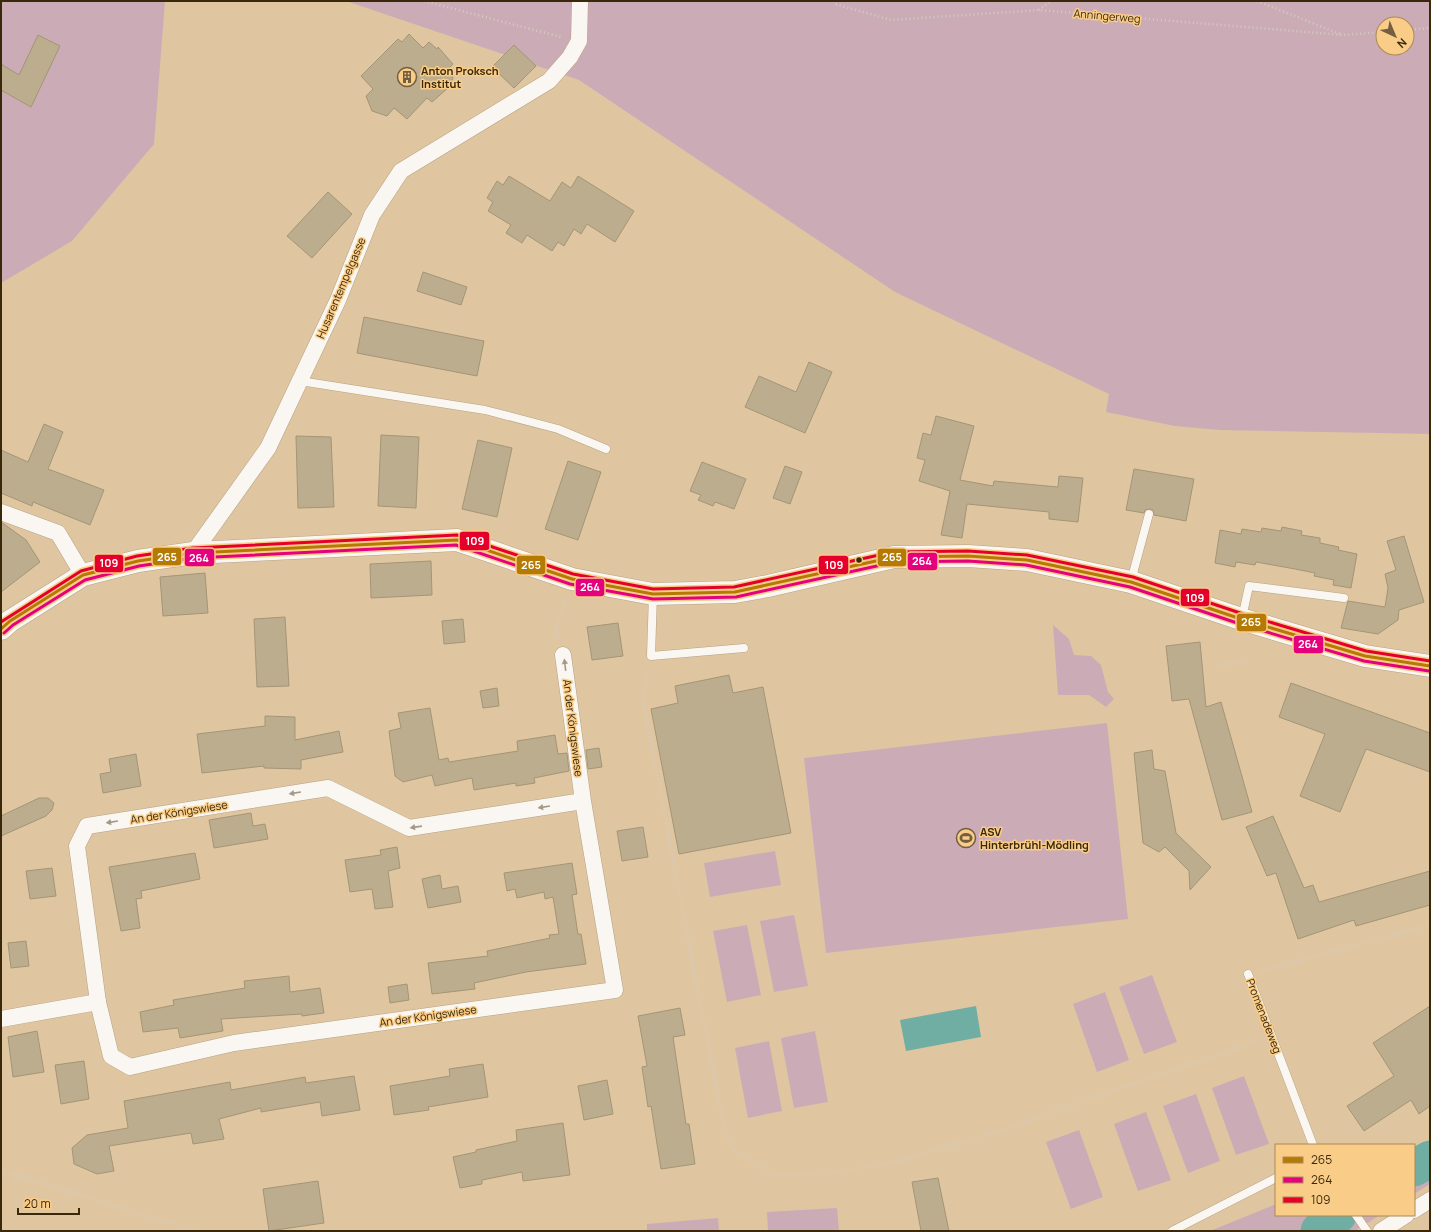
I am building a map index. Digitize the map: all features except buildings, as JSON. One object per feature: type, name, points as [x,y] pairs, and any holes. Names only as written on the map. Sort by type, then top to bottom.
[{"type":"main road","points":[[1,629],[10,621],[83,575],[138,561],[193,553],[457,540],[572,579],[654,594],[735,592],[768,586],[894,557],[968,556],[1027,560],[1131,582],[1241,619],[1364,656],[1430,666]]},
{"type":"street","points":[[579,42],[580,1]]},
{"type":"street","name":"Husarentempelgasse","points":[[193,553],[268,448],[338,300],[372,215],[401,171],[549,81],[570,57],[579,42]]},
{"type":"street","points":[[1,512],[58,533],[83,575]]},
{"type":"street","name":"An der Königswiese","points":[[563,655],[582,801],[615,990],[234,1043],[130,1067],[111,1056],[98,1002],[77,846],[87,826],[328,788],[409,828],[582,801]]},
{"type":"street","points":[[1,1019],[98,1002]]},
{"type":"street","points":[[1415,1209],[1430,1200]]},
{"type":"street","points":[[1371,1230],[1404,1216]]},
{"type":"lane","points":[[300,381],[485,410],[558,429],[606,449]]},
{"type":"lane","points":[[1131,582],[1149,514]]},
{"type":"lane","points":[[1241,619],[1249,586],[1344,598]]},
{"type":"lane","points":[[654,594],[651,656],[744,648]]},
{"type":"lane","name":"Promenadeweg","points":[[1248,974],[1313,1144]]},
{"type":"lane","points":[[1172,1231],[1275,1179]]},
{"type":"lane","points":[[1357,1216],[1371,1230]]},
{"type":"path","points":[[424,1],[579,42]]},
{"type":"path","name":"Anningerweg","points":[[834,1],[835,4],[891,20],[1038,10],[1343,35],[1375,33]]},
{"type":"path","points":[[1038,10],[1051,1]]},
{"type":"path","points":[[1257,1],[1343,35]]},
{"type":"path","points":[[1415,29],[1430,28]]},
{"type":"path","points":[[563,655],[556,631],[565,600]]},
{"type":"path","points":[[651,656],[643,701],[724,1128],[730,1144],[744,1157],[777,1176],[839,1172],[899,1161],[996,1132],[1271,1036]]},
{"type":"path","points":[[1220,665],[1247,659]]},
{"type":"path","name":"Promenadeweg","points":[[1248,974],[1430,925]]},
{"type":"path","points":[[1,1171],[198,1231]]},
{"type":"shaded area","points":[[1,1],[165,1],[154,144],[72,241],[1,283]]},
{"type":"shaded area","points":[[346,1],[1430,1],[1430,434],[1220,430],[1175,426],[1106,412],[1109,394],[895,292],[579,80]]},
{"type":"shaded area","points":[[1053,625],[1069,639],[1074,655],[1091,656],[1101,665],[1108,692],[1114,699],[1106,707],[1089,695],[1058,695]]},
{"type":"shaded area","name":"ASV Hinterbrühl-Mödling","points":[[1107,723],[1128,919],[826,953],[804,758]]},
{"type":"shaded area","points":[[775,851],[781,885],[710,897],[704,863]]},
{"type":"shaded area","points":[[794,915],[808,986],[774,992],[760,921]]},
{"type":"shaded area","points":[[747,925],[761,995],[727,1002],[713,931]]},
{"type":"shaded area","points":[[1152,975],[1177,1042],[1144,1054],[1119,987]]},
{"type":"shaded area","points":[[1105,992],[1129,1060],[1097,1072],[1073,1004]]},
{"type":"shaded area","points":[[815,1031],[828,1102],[794,1108],[781,1038]]},
{"type":"shaded area","points":[[769,1041],[782,1111],[748,1118],[735,1048]]},
{"type":"shaded area","points":[[1244,1076],[1269,1144],[1236,1155],[1212,1088]]},
{"type":"shaded area","points":[[1196,1094],[1220,1161],[1188,1173],[1163,1106]]},
{"type":"shaded area","points":[[1146,1112],[1171,1180],[1138,1191],[1114,1124]]},
{"type":"shaded area","points":[[1079,1130],[1103,1197],[1071,1209],[1046,1142]]},
{"type":"shaded area","points":[[1430,1143],[1430,1184],[1415,1193],[1415,1152]]},
{"type":"shaded area","points":[[1275,1204],[1275,1216],[1378,1216],[1355,1231],[1210,1231]]},
{"type":"shaded area","points":[[837,1208],[839,1231],[768,1231],[767,1212]]},
{"type":"shaded area","points":[[718,1218],[719,1231],[647,1231],[647,1224]]},
{"type":"water","points":[[976,1006],[981,1037],[906,1051],[900,1020]]},
{"type":"waterway","points":[[1415,1167],[1430,1159]]},
{"type":"waterway","points":[[1319,1231],[1337,1216]]},
{"type":"transit line","name":"109","points":[[1,622],[81,571],[137,556],[193,548],[457,535],[573,574],[653,589],[734,587],[893,552],[968,551],[1027,555],[1133,577],[1243,614],[1366,651],[1430,661]]},
{"type":"transit line","name":"265","points":[[1,629],[10,621],[83,575],[138,561],[193,553],[457,540],[572,579],[653,594],[735,592],[894,557],[968,556],[1027,560],[1131,582],[1241,619],[1365,656],[1430,666]]},
{"type":"transit line","name":"264","points":[[4,633],[13,625],[85,580],[139,566],[193,558],[456,545],[570,584],[653,599],[736,597],[895,562],[968,561],[1026,565],[1130,587],[1240,624],[1364,661],[1429,671]]},
{"type":"place","name":"Anton Proksch Institut","points":[[407,77]]},
{"type":"place","name":"ASV Hinterbrühl-Mödling","points":[[966,838]]}]
